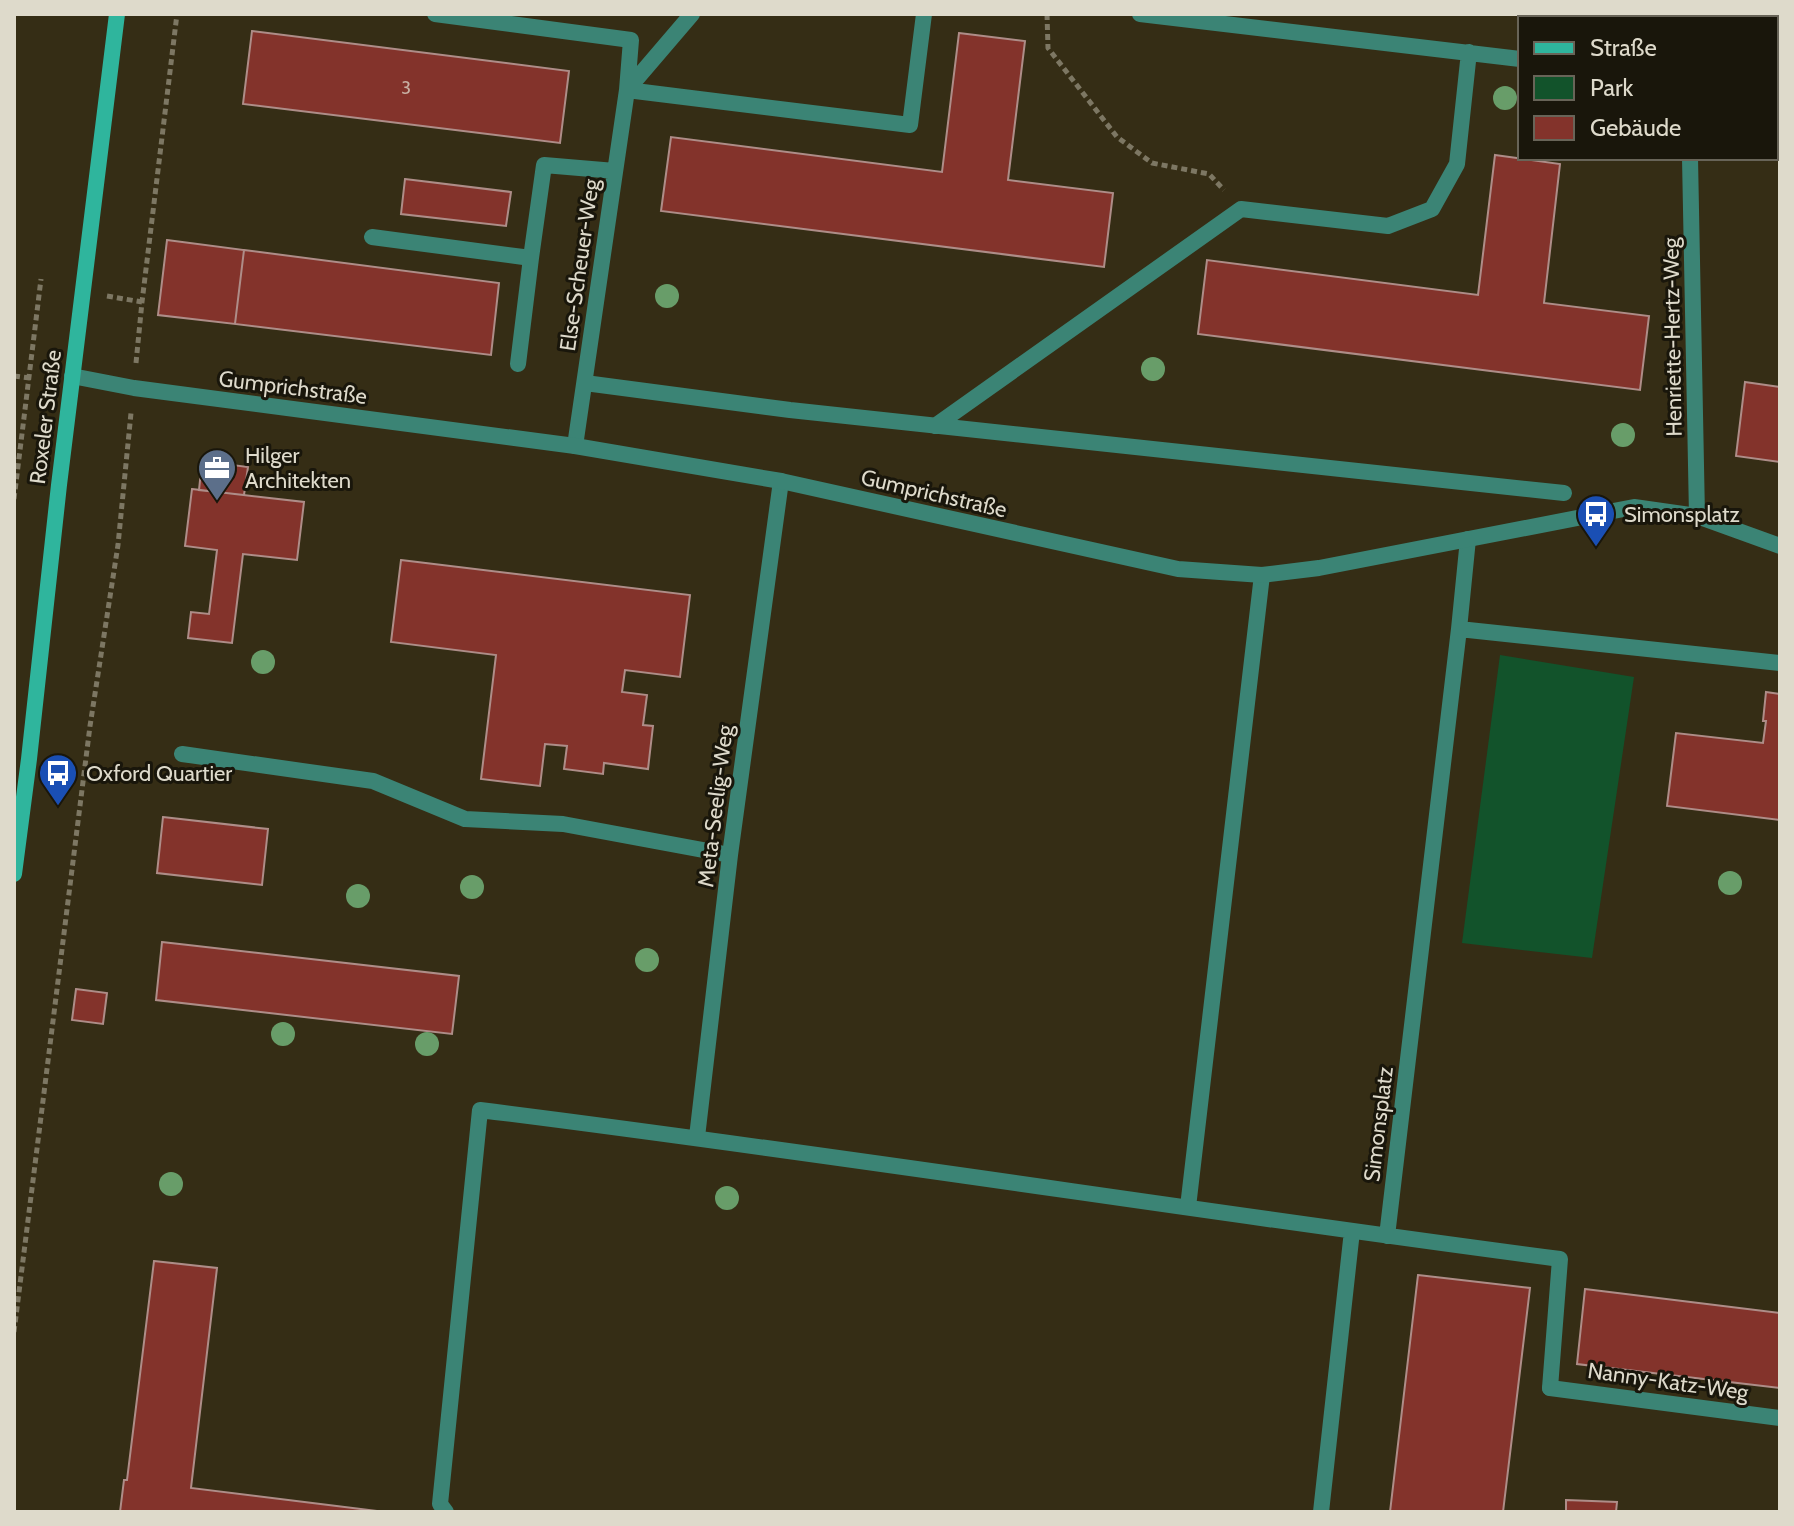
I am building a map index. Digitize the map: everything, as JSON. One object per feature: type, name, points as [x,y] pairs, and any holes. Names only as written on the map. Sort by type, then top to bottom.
[{"type":"main road","name":"Roxeler Straße","points":[[14,874],[117,14]]},
{"type":"street","name":"Else-Scheuer-Weg","points":[[435,14],[631,40],[627,90],[575,446]]},
{"type":"street","points":[[627,90],[692,14]]},
{"type":"street","points":[[627,90],[910,125],[924,14]]},
{"type":"street","points":[[1140,14],[1518,59]]},
{"type":"street","points":[[935,426],[1241,209],[1388,226],[1432,209],[1457,164],[1469,52]]},
{"type":"street","name":"Henriette-Hertz-Weg","points":[[1690,160],[1697,516]]},
{"type":"street","points":[[518,364],[544,165],[615,171]]},
{"type":"street","points":[[372,237],[531,258]]},
{"type":"street","name":"Gumprichstraße","points":[[72,376],[134,388],[575,446],[781,481],[1178,569],[1262,575],[1319,568],[1634,507],[1697,516],[1780,546]]},
{"type":"street","points":[[585,383],[790,410],[1564,493]]},
{"type":"street","name":"Meta-Seelig-Weg","points":[[697,1137],[730,855],[781,481]]},
{"type":"street","name":"Simonsplatz","points":[[1387,1236],[1468,539]]},
{"type":"street","points":[[1188,1207],[1262,575]]},
{"type":"street","points":[[1459,629],[1780,663]]},
{"type":"street","points":[[182,754],[373,781],[465,819],[563,824],[730,855]]},
{"type":"street","points":[[446,1512],[440,1504],[480,1110],[697,1137],[1387,1236]]},
{"type":"street","points":[[1321,1512],[1352,1231]]},
{"type":"street","name":"Nanny-Katz-Weg","points":[[1387,1236],[1560,1259],[1550,1388],[1780,1418]]},
{"type":"path","points":[[1047,14],[1048,48],[1117,137],[1152,163],[1209,174],[1241,209]]},
{"type":"path","points":[[14,499],[41,279]]},
{"type":"path","points":[[14,376],[30,378]]},
{"type":"path","points":[[14,1332],[90,726]]},
{"type":"green space","points":[[1500,655],[1634,677],[1592,958],[1462,943]]},
{"type":"building","points":[[1780,14],[1780,36],[1778,16],[1714,16]]},
{"type":"building","points":[[252,31],[569,71],[560,143],[243,104]]},
{"type":"building","points":[[959,33],[1025,41],[1008,180],[1113,193],[1104,267],[661,211],[671,137],[942,172]]},
{"type":"building","points":[[1495,155],[1560,164],[1544,303],[1649,316],[1640,390],[1198,334],[1207,260],[1478,295]]},
{"type":"building","points":[[405,179],[511,192],[506,226],[401,214]]},
{"type":"building","points":[[167,240],[244,250],[235,324],[158,315]]},
{"type":"building","points":[[244,250],[499,283],[491,355],[235,324]]},
{"type":"building","points":[[1745,382],[1780,387],[1780,462],[1736,456]]},
{"type":"building","points":[[202,461],[248,467],[244,495],[199,490]]},
{"type":"building","points":[[192,489],[304,502],[297,560],[243,554],[232,643],[188,638],[191,612],[209,614],[217,550],[185,546]]},
{"type":"building","points":[[401,560],[690,595],[680,677],[625,670],[622,692],[647,695],[643,725],[653,726],[648,769],[604,763],[603,774],[564,769],[567,746],[545,744],[540,786],[481,779],[496,655],[391,642]]},
{"type":"building","points":[[1766,692],[1780,694],[1780,820],[1667,806],[1676,733],[1763,743]]},
{"type":"building","points":[[163,817],[268,829],[262,885],[157,873]]},
{"type":"building","points":[[162,942],[459,976],[452,1034],[156,1000]]},
{"type":"building","points":[[76,989],[107,993],[103,1024],[72,1020]]},
{"type":"building","points":[[154,1261],[217,1268],[191,1488],[385,1512],[120,1512],[124,1480],[127,1480]]},
{"type":"building","points":[[1418,1275],[1530,1288],[1503,1512],[1390,1512]]},
{"type":"building","points":[[1585,1289],[1780,1313],[1780,1388],[1577,1364]]},
{"type":"building","points":[[1566,1500],[1617,1502],[1616,1512],[1566,1512]]},
{"type":"place","name":"Hilger Architekten","points":[[217,502]]},
{"type":"place","name":"Simonsplatz","points":[[1596,548]]},
{"type":"place","name":"Oxford Quartier","points":[[58,807]]}]
